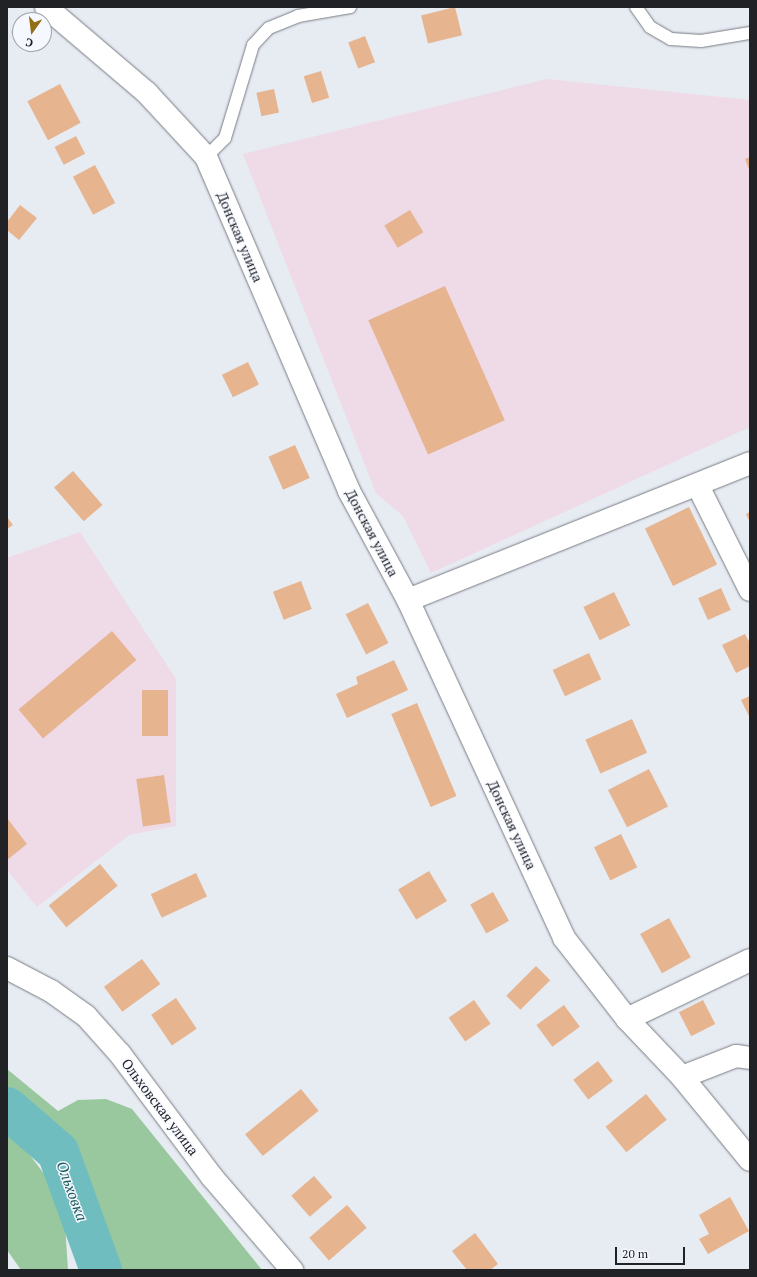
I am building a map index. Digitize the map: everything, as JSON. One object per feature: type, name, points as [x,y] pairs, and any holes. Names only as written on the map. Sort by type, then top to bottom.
[{"type":"street","name":"Донская улица","points":[[46,7],[147,93],[206,157],[349,491],[408,600],[564,938],[627,1019],[682,1077],[750,1160]]},
{"type":"street","points":[[408,600],[698,486],[750,463]]},
{"type":"street","points":[[698,486],[750,590]]},
{"type":"street","points":[[627,1019],[750,960]]},
{"type":"street","name":"Ольховская улица","points":[[7,968],[51,991],[86,1016],[120,1054],[212,1177],[292,1270]]},
{"type":"street","points":[[682,1077],[736,1056],[750,1058]]},
{"type":"lane","points":[[206,157],[225,138],[253,45],[269,28],[298,16],[350,7]]},
{"type":"lane","points":[[636,7],[650,27],[671,39],[701,41],[750,33]]},
{"type":"shaded area","points":[[547,79],[750,100],[750,427],[431,573],[403,516],[376,493],[243,154]]},
{"type":"shaded area","points":[[80,532],[176,679],[176,826],[129,835],[37,907],[7,870],[7,558]]},
{"type":"green space","points":[[7,1069],[58,1111],[78,1100],[106,1099],[132,1109],[262,1270],[119,1270],[78,1158],[7,1091]]},
{"type":"green space","points":[[7,1125],[48,1179],[65,1224],[68,1270],[21,1270],[7,1250]]},
{"type":"building","points":[[455,7],[462,35],[428,44],[421,15]]},
{"type":"building","points":[[365,36],[375,62],[358,69],[348,42]]},
{"type":"building","points":[[321,71],[329,98],[312,103],[304,76]]},
{"type":"building","points":[[60,84],[81,123],[48,140],[27,101]]},
{"type":"building","points":[[274,89],[279,112],[261,116],[256,93]]},
{"type":"building","points":[[76,136],[85,154],[64,165],[55,147]]},
{"type":"building","points":[[750,157],[750,172],[745,159]]},
{"type":"building","points":[[95,165],[115,203],[93,215],[73,177]]},
{"type":"building","points":[[20,205],[37,218],[19,240],[7,230],[7,222]]},
{"type":"building","points":[[410,210],[423,232],[398,248],[384,225]]},
{"type":"building","points":[[445,286],[505,420],[428,454],[368,320]]},
{"type":"building","points":[[248,362],[259,384],[233,397],[222,375]]},
{"type":"building","points":[[295,445],[310,478],[283,490],[269,457]]},
{"type":"building","points":[[73,471],[103,505],[84,521],[54,487]]},
{"type":"building","points":[[689,507],[717,565],[673,586],[645,528]]},
{"type":"building","points":[[750,512],[750,522],[746,514]]},
{"type":"building","points":[[7,517],[13,525],[7,529]]},
{"type":"building","points":[[301,581],[312,609],[284,620],[273,592]]},
{"type":"building","points":[[721,588],[731,610],[708,620],[698,598]]},
{"type":"building","points":[[614,592],[630,625],[600,640],[583,607]]},
{"type":"building","points":[[368,603],[388,643],[366,654],[346,614]]},
{"type":"building","points":[[112,631],[136,660],[43,739],[19,709]]},
{"type":"building","points":[[745,634],[750,643],[750,666],[736,673],[722,645]]},
{"type":"building","points":[[589,653],[601,679],[565,696],[553,670]]},
{"type":"building","points":[[394,660],[408,690],[347,718],[336,694],[358,684],[356,677]]},
{"type":"building","points":[[142,690],[168,690],[168,736],[142,736]]},
{"type":"building","points":[[750,696],[750,718],[741,700]]},
{"type":"building","points":[[417,703],[456,796],[431,807],[391,714]]},
{"type":"building","points":[[632,719],[647,753],[600,774],[585,740]]},
{"type":"building","points":[[649,769],[668,806],[627,827],[608,790]]},
{"type":"building","points":[[164,775],[171,823],[143,826],[136,779]]},
{"type":"building","points":[[7,818],[27,844],[7,860]]},
{"type":"building","points":[[621,834],[637,867],[610,880],[594,847]]},
{"type":"building","points":[[100,864],[118,886],[66,927],[49,906]]},
{"type":"building","points":[[429,871],[447,901],[416,920],[398,890]]},
{"type":"building","points":[[196,873],[207,897],[162,918],[151,894]]},
{"type":"building","points":[[493,892],[509,921],[486,933],[470,905]]},
{"type":"building","points":[[669,918],[691,957],[662,973],[640,934]]},
{"type":"building","points":[[142,959],[160,984],[122,1012],[104,987]]},
{"type":"building","points":[[536,966],[550,980],[520,1010],[506,996]]},
{"type":"building","points":[[176,998],[197,1029],[172,1045],[151,1015]]},
{"type":"building","points":[[474,1000],[491,1024],[465,1042],[449,1018]]},
{"type":"building","points":[[703,1000],[715,1024],[691,1036],[679,1012]]},
{"type":"building","points":[[564,1005],[580,1027],[552,1047],[536,1025]]},
{"type":"building","points":[[598,1061],[613,1081],[588,1100],[573,1080]]},
{"type":"building","points":[[301,1089],[319,1111],[263,1156],[245,1134]]},
{"type":"building","points":[[646,1094],[667,1120],[626,1152],[606,1127]]},
{"type":"building","points":[[314,1176],[332,1197],[310,1217],[291,1196]]},
{"type":"building","points":[[730,1197],[749,1231],[708,1254],[699,1239],[709,1234],[699,1215]]},
{"type":"building","points":[[347,1205],[367,1228],[329,1260],[309,1238]]},
{"type":"building","points":[[475,1233],[498,1264],[490,1270],[467,1270],[452,1251]]},
{"type":"waterway","name":"Ольховка","points":[[7,1108],[58,1152],[101,1270]]}]
